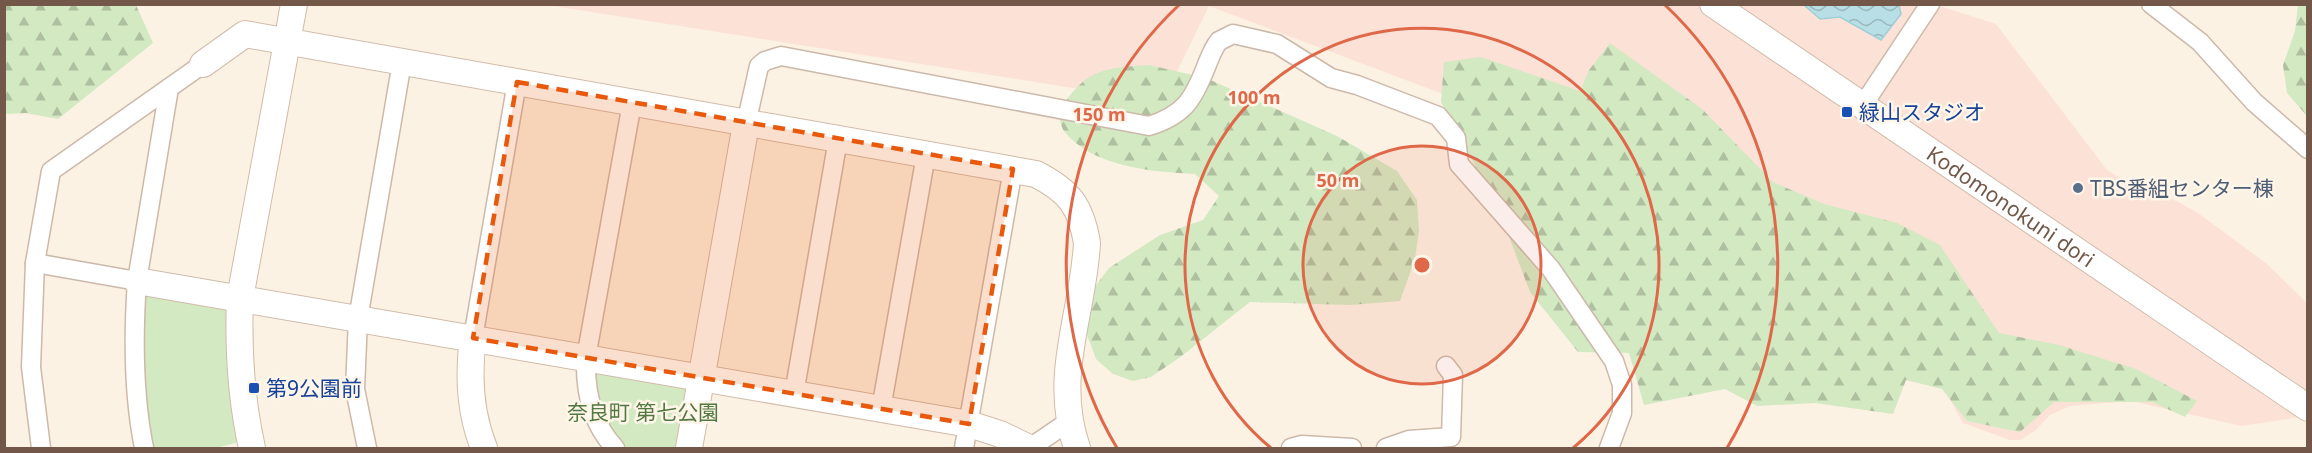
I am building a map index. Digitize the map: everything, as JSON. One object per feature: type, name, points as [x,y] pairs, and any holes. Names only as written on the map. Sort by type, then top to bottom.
[{"type":"street","points":[[250,448],[239,340],[240,298],[294,4]]},
{"type":"street","name":"Kodomonokuni dori","points":[[1713,4],[2307,408]]},
{"type":"street","points":[[1863,105],[1930,4]]},
{"type":"street","points":[[2151,4],[2200,42],[2254,102],[2307,149]]},
{"type":"street","points":[[40,448],[31,368],[35,263],[51,171],[245,34],[1036,174],[1075,202],[1083,223],[1086,258],[1066,379],[1068,422],[1077,448]]},
{"type":"street","points":[[689,448],[746,124],[759,66],[765,61],[781,56],[1149,126],[1172,119],[1188,102],[1198,87],[1214,46],[1233,34],[1277,44],[1331,78],[1357,85],[1438,116],[1456,138],[1459,164],[1551,269],[1614,361],[1622,385],[1622,413],[1609,448]]},
{"type":"street","points":[[367,448],[355,389],[358,319],[402,62]]},
{"type":"street","points":[[484,448],[472,405],[470,382],[472,338],[517,82]]},
{"type":"street","points":[[144,448],[136,408],[137,281],[169,87]]},
{"type":"street","points":[[615,448],[592,409],[585,382],[586,358],[632,103]]},
{"type":"street","points":[[794,394],[838,139]]},
{"type":"street","points":[[881,409],[926,155]]},
{"type":"street","points":[[964,448],[1013,169]]},
{"type":"street","points":[[35,263],[969,424],[1000,434],[1029,448],[1068,422]]},
{"type":"street","points":[[1386,448],[1408,440],[1451,437],[1453,375],[1446,366]]},
{"type":"street","points":[[1291,448],[1302,445],[1352,448]]},
{"type":"highlighted area","points":[[517,82],[1013,169],[969,424],[473,338]]},
{"type":"shaded area","points":[[547,5],[1937,5],[1996,24],[2107,170],[2137,188],[2171,198],[2198,213],[2267,264],[2307,303],[2307,416],[2241,426],[2131,401],[2070,406],[2050,415],[2035,431],[2020,440],[2010,440],[1963,423],[1887,286],[1802,229],[1209,6],[1162,102]]},
{"type":"green space","points":[[4,5],[136,5],[153,43],[58,119],[26,113],[5,114]]},
{"type":"green space","points":[[2298,5],[2307,5],[2307,116],[2287,93],[2283,65],[2295,31]]},
{"type":"green space","points":[[1610,43],[1702,109],[1773,182],[1824,204],[1897,223],[1940,245],[1999,333],[2059,345],[2136,369],[2197,401],[2185,417],[2152,402],[2054,402],[2020,432],[1967,421],[1942,389],[1906,380],[1893,414],[1815,403],[1757,406],[1725,389],[1644,405],[1629,353],[1578,352],[1530,292],[1508,234],[1487,210],[1492,197],[1441,102],[1444,62],[1481,57],[1580,91],[1589,70]]},
{"type":"green space","points":[[1149,65],[1206,78],[1337,136],[1397,171],[1417,200],[1419,231],[1415,259],[1400,301],[1350,305],[1250,302],[1151,377],[1133,381],[1113,374],[1096,359],[1086,332],[1088,296],[1109,268],[1160,235],[1203,220],[1219,196],[1195,174],[1142,169],[1090,153],[1076,143],[1063,129],[1058,113],[1086,80],[1106,70]]},
{"type":"green space","points":[[150,291],[219,305],[227,311],[227,346],[239,442],[216,448],[152,448],[141,371],[145,295]]},
{"type":"green space","name":"奈良町 第七公園","points":[[591,367],[682,383],[692,393],[681,448],[626,448],[618,440],[607,421]]},
{"type":"water","points":[[1804,5],[1899,5],[1901,14],[1881,40],[1840,17],[1820,19]]},
{"type":"place","name":"緑山スタジオ","points":[[1847,112]]},
{"type":"place","name":"TBS番組センター棟","points":[[2078,188]]},
{"type":"place","name":"第9公園前","points":[[254,388]]}]
